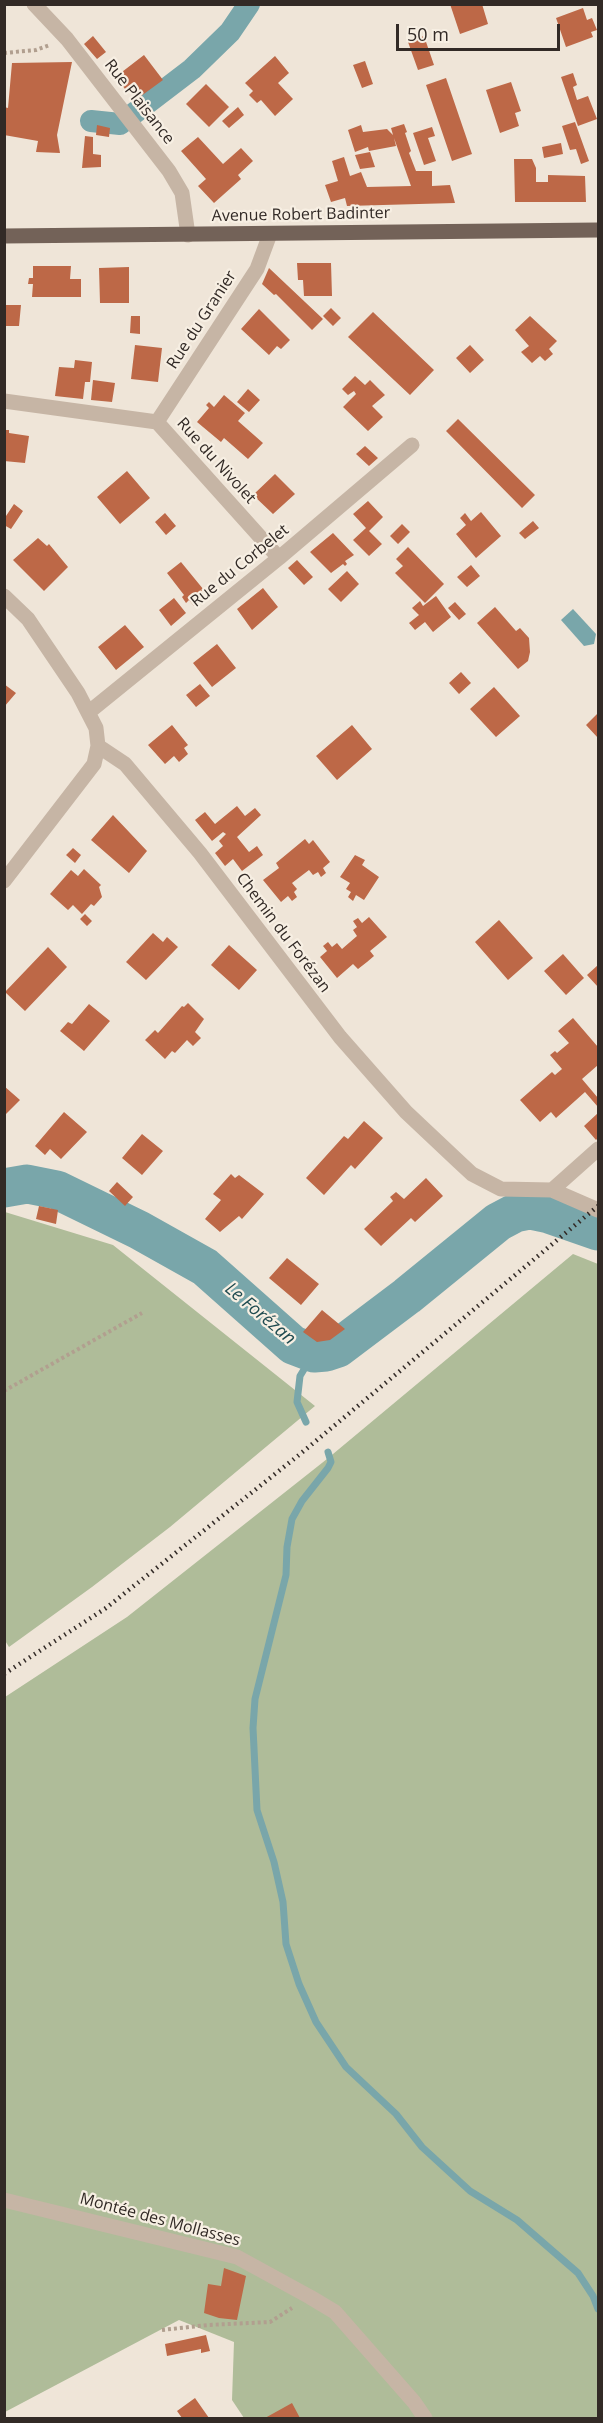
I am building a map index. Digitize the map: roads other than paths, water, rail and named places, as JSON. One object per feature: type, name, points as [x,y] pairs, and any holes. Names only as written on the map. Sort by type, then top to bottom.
[{"type":"main road","name":"Avenue Robert Badinter","points":[[4,236],[598,230]]},
{"type":"street","name":"Rue Plaisance","points":[[34,4],[67,39],[169,171],[182,193],[188,235]]},
{"type":"street","name":"Rue du Granier","points":[[157,422],[257,269],[270,234]]},
{"type":"street","name":"Rue du Nivolet","points":[[4,402],[157,422],[279,558]]},
{"type":"street","name":"Rue du Corbelet","points":[[89,712],[279,558],[412,445]]},
{"type":"street","points":[[4,596],[28,619],[89,712],[96,728],[98,746],[94,764],[4,881]]},
{"type":"street","name":"Chemin du Forézan","points":[[98,746],[133,772],[200,853],[340,1037],[414,1120],[458,1161],[489,1184],[501,1189],[552,1190],[598,1210]]},
{"type":"street","points":[[552,1190],[598,1149]]},
{"type":"street","name":"Montée des Mollasses","points":[[4,2200],[237,2257],[335,2312],[414,2402],[425,2418]]},
{"type":"water","points":[[573,609],[596,634],[594,644],[584,646],[561,620]]},
{"type":"waterway","points":[[91,121],[120,124],[192,69],[230,32],[249,4]]},
{"type":"waterway","name":"Le Forézan","points":[[4,1188],[27,1184],[57,1190],[139,1230],[205,1267],[293,1345],[314,1353],[338,1348],[407,1296],[498,1222],[515,1213],[530,1210],[549,1214],[598,1231]]},
{"type":"waterway","points":[[306,1422],[297,1402],[300,1376],[314,1353]]},
{"type":"waterway","points":[[328,1452],[331,1462],[328,1468],[302,1501],[292,1519],[287,1547],[286,1575],[255,1699],[253,1728],[257,1810],[274,1862],[283,1902],[286,1944],[299,1984],[316,2022],[346,2067],[396,2114],[422,2147],[470,2191],[517,2220],[578,2273],[593,2296],[598,2309]]},
{"type":"railway","points":[[4,1674],[106,1608],[299,1455],[598,1206]]}]
